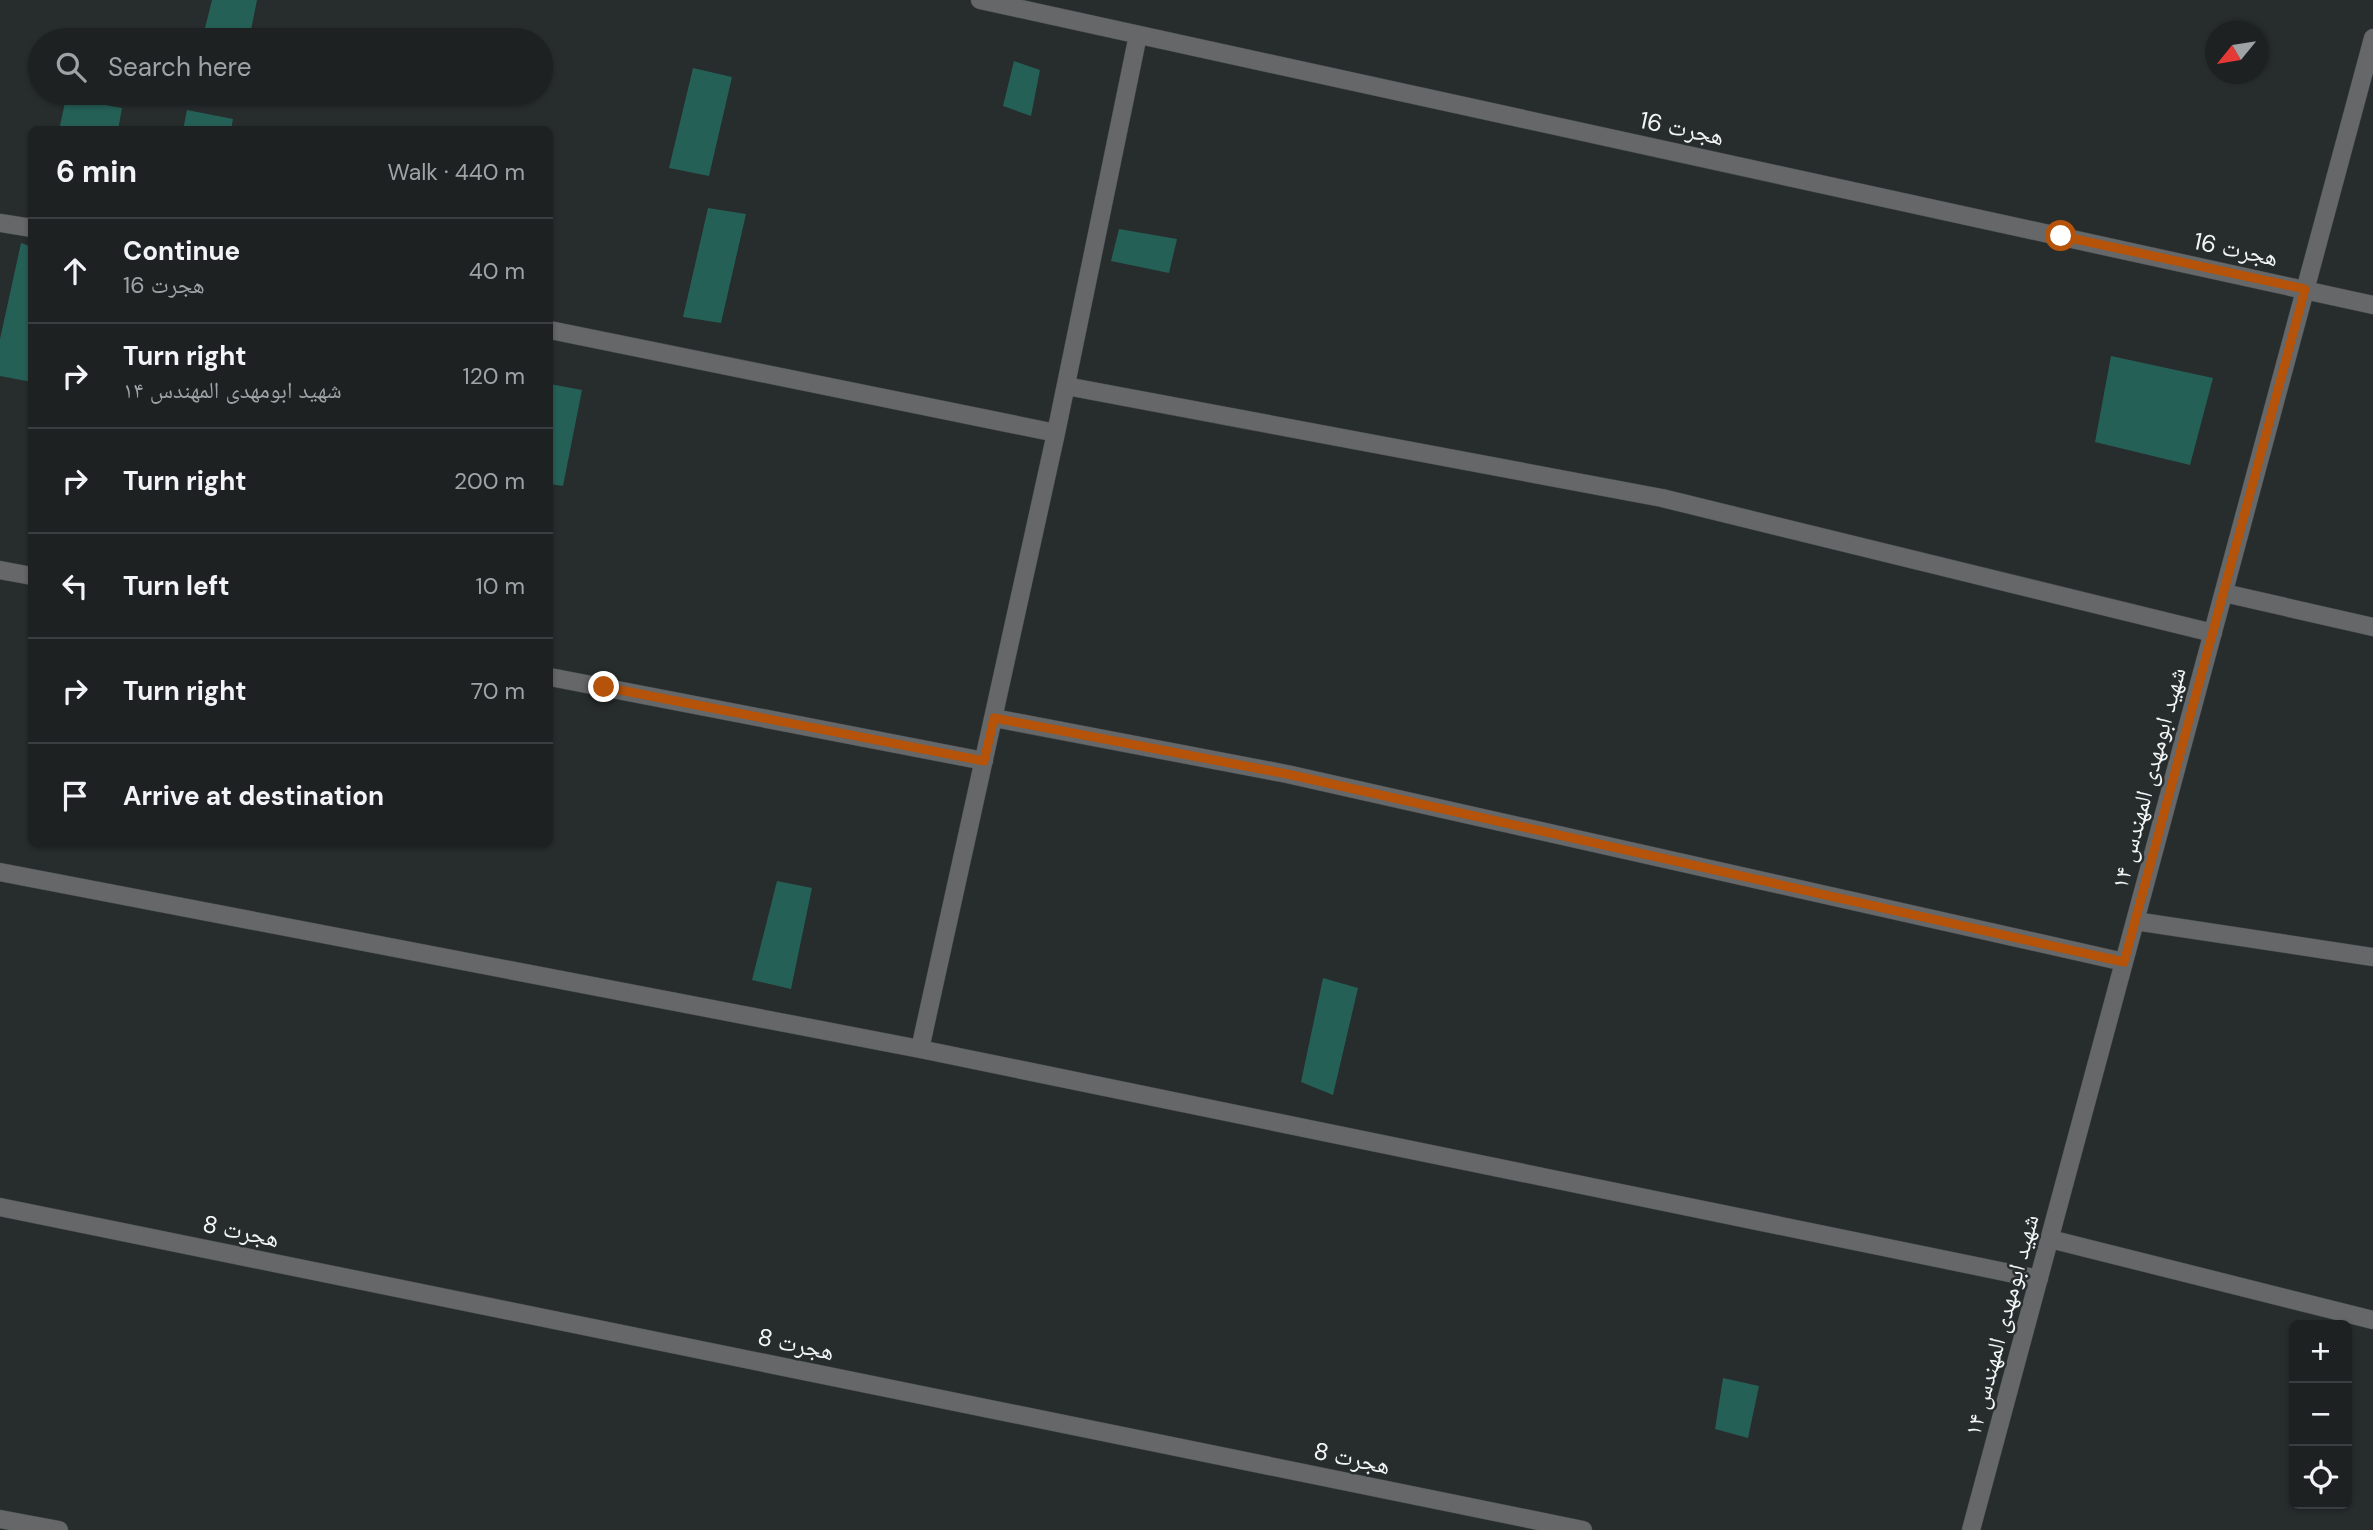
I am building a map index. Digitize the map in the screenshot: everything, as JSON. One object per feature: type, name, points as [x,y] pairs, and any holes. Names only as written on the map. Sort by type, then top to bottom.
[{"type":"street","name":"هجرت 16","points":[[979,0],[1053,8],[1138,35],[2373,305]]},
{"type":"street","points":[[920,1049],[1056,433],[1138,35]]},
{"type":"street","name":"شهید ابومهدی المهندس ۱۴","points":[[1971,1530],[2373,38]]},
{"type":"street","points":[[0,223],[28,227]]},
{"type":"street","points":[[553,331],[1056,433]]},
{"type":"street","points":[[1066,386],[1662,498],[2213,633]]},
{"type":"street","points":[[0,570],[28,575]]},
{"type":"street","points":[[2224,593],[2373,627]]},
{"type":"street","points":[[553,678],[984,761]]},
{"type":"street","points":[[994,718],[1287,774],[2124,962]]},
{"type":"street","points":[[0,872],[920,1049],[2039,1279]]},
{"type":"street","points":[[2135,921],[2373,957]]},
{"type":"street","name":"هجرت 8","points":[[0,1207],[1583,1530]]},
{"type":"street","points":[[2050,1239],[2373,1320]]},
{"type":"street","points":[[0,1519],[59,1530]]},
{"type":"building","points":[[212,0],[257,0],[251,28],[205,28]]},
{"type":"building","points":[[1014,61],[1040,70],[1031,116],[1003,106]]},
{"type":"building","points":[[693,68],[732,77],[709,176],[669,168]]},
{"type":"building","points":[[64,105],[105,105],[122,108],[119,126],[60,126]]},
{"type":"building","points":[[187,110],[233,119],[232,126],[184,126]]},
{"type":"building","points":[[708,208],[746,214],[721,323],[683,317]]},
{"type":"building","points":[[1119,229],[1177,239],[1169,273],[1111,261]]},
{"type":"building","points":[[21,243],[28,246],[28,381],[0,376],[0,339]]},
{"type":"building","points":[[2111,356],[2213,378],[2190,465],[2095,442]]},
{"type":"building","points":[[553,385],[582,390],[563,486],[553,484]]},
{"type":"building","points":[[777,881],[812,888],[791,989],[752,980]]},
{"type":"building","points":[[1323,978],[1358,988],[1333,1095],[1301,1082]]},
{"type":"building","points":[[1723,1378],[1759,1386],[1748,1438],[1715,1429]]},
{"type":"route","points":[[604,687],[984,761],[994,718],[1287,774],[2124,962],[2305,289],[2061,236]]}]
